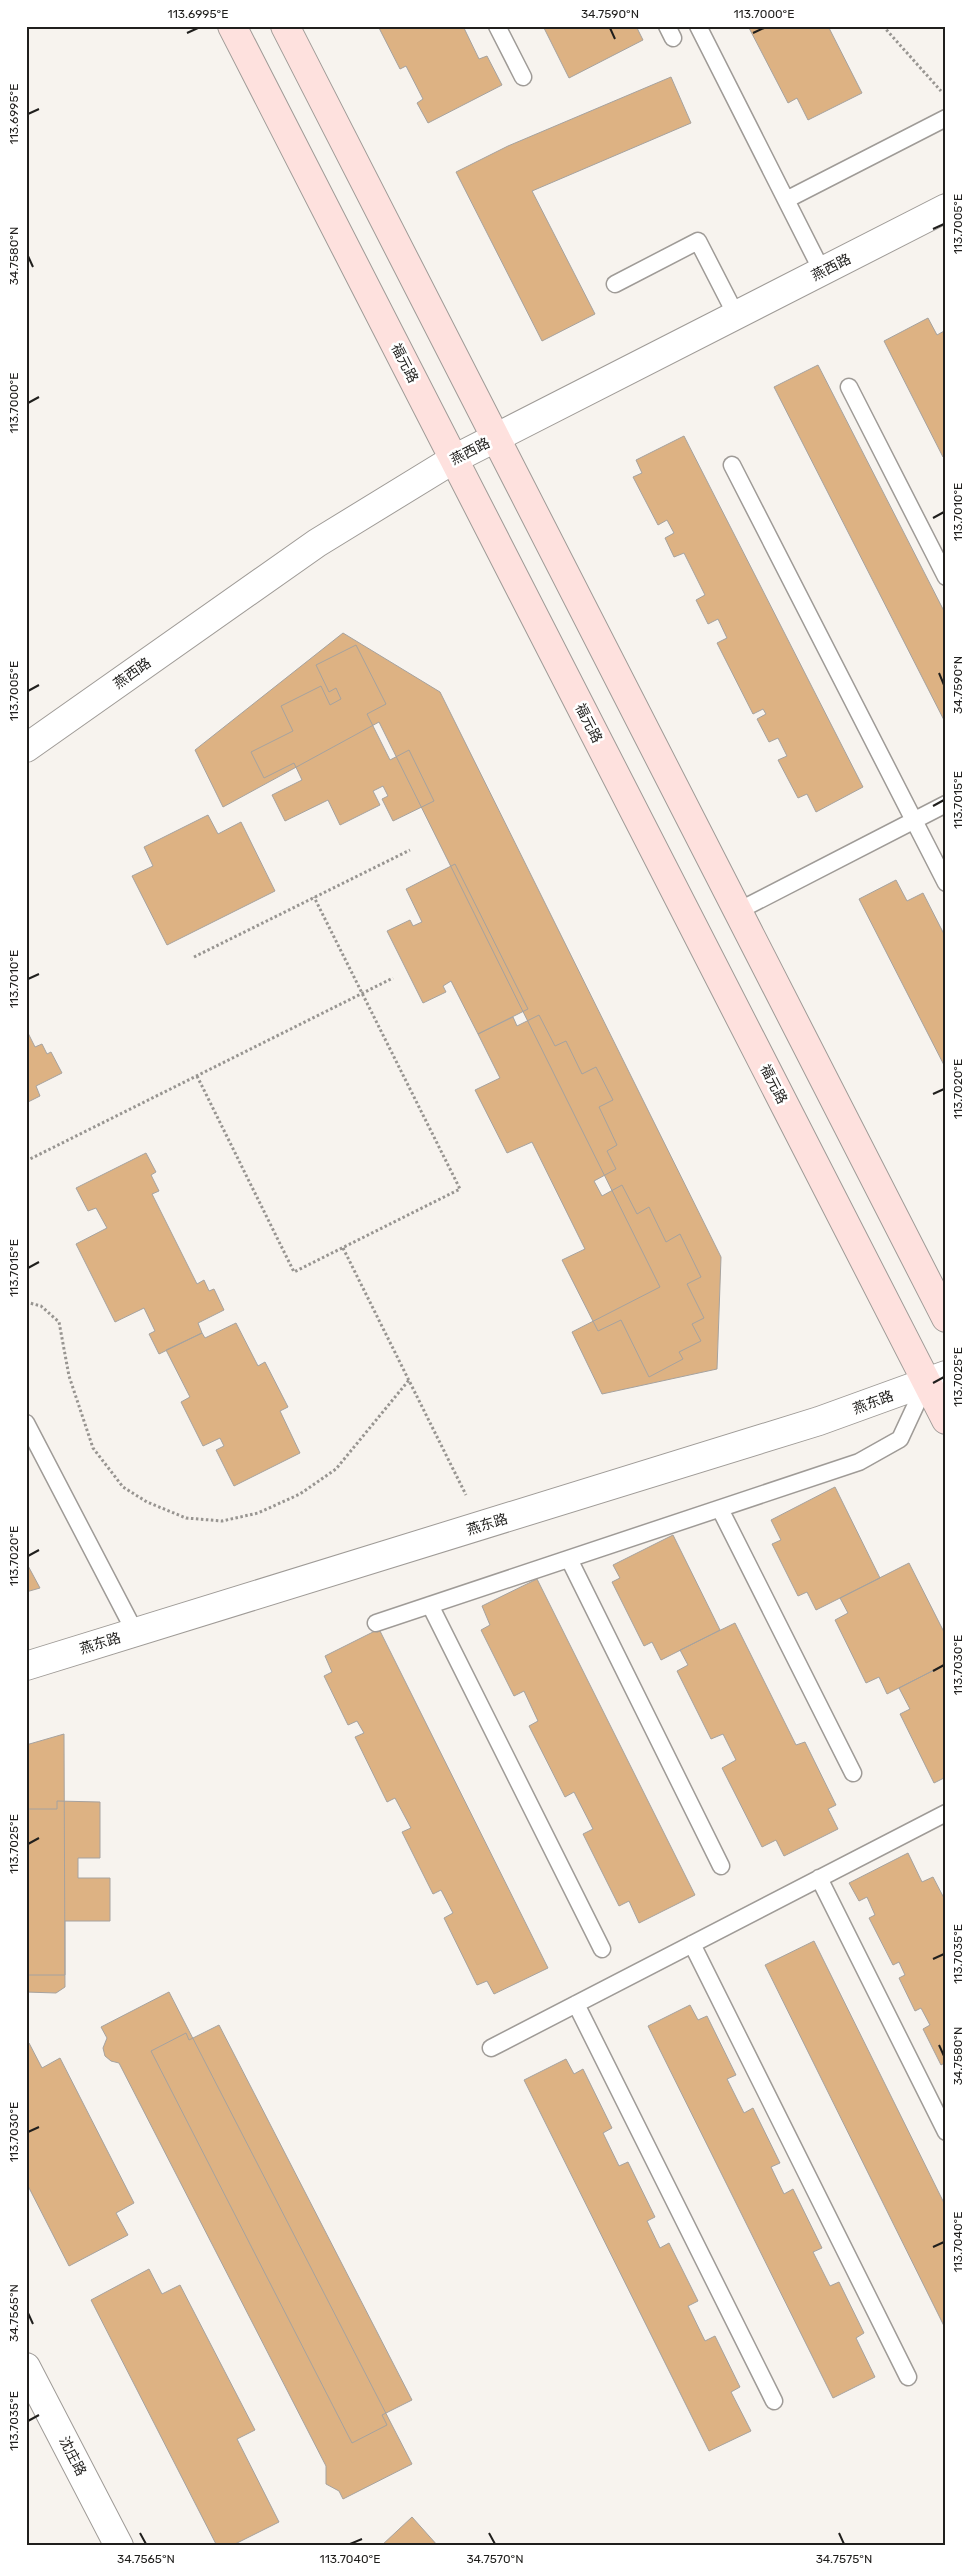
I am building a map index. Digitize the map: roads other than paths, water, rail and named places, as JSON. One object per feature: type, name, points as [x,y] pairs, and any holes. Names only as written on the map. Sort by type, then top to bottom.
[{"type":"main road","name":"福元路","points":[[232,26],[454,459],[936,1379],[946,1420]]},
{"type":"main road","points":[[285,26],[946,1318]]},
{"type":"street","name":"燕西路","points":[[26,748],[317,543],[454,459],[946,208]]},
{"type":"street","name":"燕东路","points":[[26,1666],[820,1421],[936,1379]]},
{"type":"street","name":"沈庄路","points":[[26,2367],[119,2546]]},
{"type":"lane","points":[[497,26],[523,77]]},
{"type":"lane","points":[[698,26],[822,271]]},
{"type":"lane","points":[[786,200],[946,118]]},
{"type":"lane","points":[[615,284],[698,241],[736,315]]},
{"type":"lane","points":[[849,387],[946,577]]},
{"type":"lane","points":[[732,465],[946,883]]},
{"type":"lane","points":[[738,911],[946,804]]},
{"type":"lane","points":[[376,1623],[859,1462],[900,1439],[936,1379]]},
{"type":"lane","points":[[26,1423],[135,1632]]},
{"type":"lane","points":[[720,1508],[853,1773]]},
{"type":"lane","points":[[568,1559],[721,1866]]},
{"type":"lane","points":[[430,1605],[602,1949]]},
{"type":"lane","points":[[491,2048],[946,1813]]},
{"type":"lane","points":[[819,1878],[946,2132]]},
{"type":"lane","points":[[692,1944],[908,2377]]},
{"type":"lane","points":[[576,2004],[774,2401]]}]
